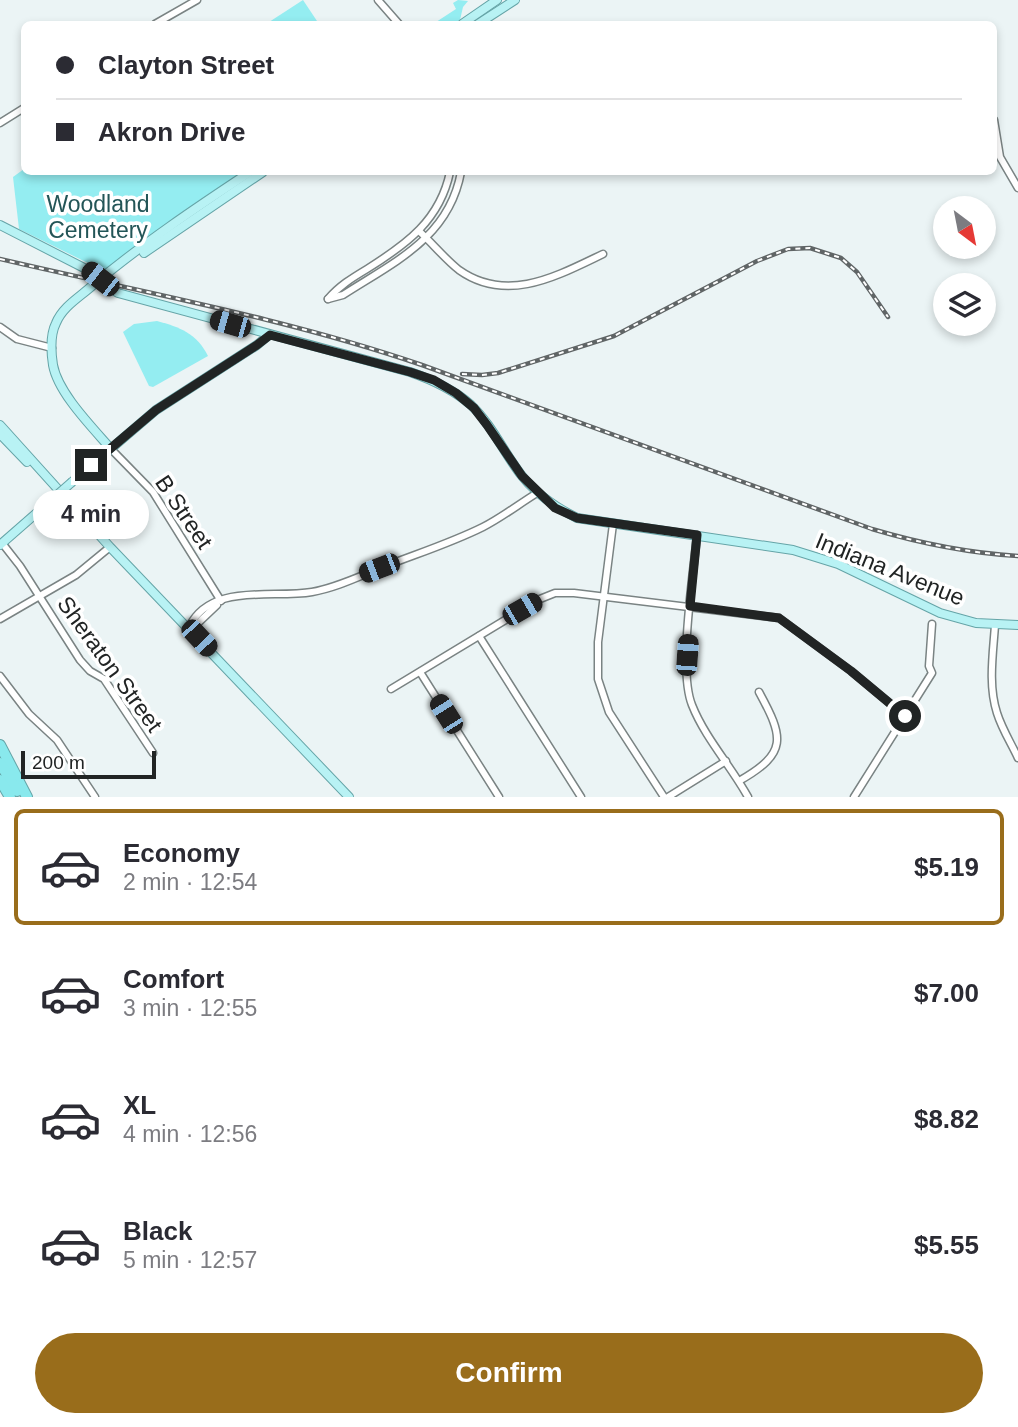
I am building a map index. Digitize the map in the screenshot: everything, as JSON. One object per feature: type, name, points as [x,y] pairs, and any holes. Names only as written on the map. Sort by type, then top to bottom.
[{"type":"highway","points":[[0,745],[27,797]]},
{"type":"highway","points":[[0,763],[21,797]]},
{"type":"highway","points":[[0,780],[10,797]]},
{"type":"main road","points":[[466,21],[497,0]]},
{"type":"main road","points":[[483,21],[515,0]]},
{"type":"main road","points":[[111,449],[63,389],[54,369],[52,336],[56,322],[65,309],[101,281],[193,210],[246,175]]},
{"type":"main road","points":[[101,281],[258,175]]},
{"type":"main road","name":"Indiana Avenue","points":[[0,225],[88,270],[118,293],[434,380],[474,408],[537,493],[555,508],[577,518],[749,542],[817,556],[934,611],[962,620],[1018,625]]},
{"type":"main road","points":[[244,328],[253,340],[248,351]]},
{"type":"main road","points":[[1,544],[156,410],[270,335]]},
{"type":"main road","points":[[248,351],[276,342],[299,343]]},
{"type":"main road","points":[[0,425],[110,547],[349,797]]},
{"type":"main road","points":[[0,434],[58,491]]},
{"type":"street","points":[[160,21],[197,0]]},
{"type":"street","points":[[378,0],[397,21]]},
{"type":"street","points":[[0,123],[21,110]]},
{"type":"street","points":[[997,138],[1000,157],[1018,188]]},
{"type":"street","points":[[449,175],[437,210],[420,232],[338,287],[328,299],[343,295],[427,239],[447,211],[459,175]]},
{"type":"street","points":[[420,232],[458,269],[485,283],[504,286],[520,287],[541,282],[603,254]]},
{"type":"street","points":[[0,327],[17,339],[52,348]]},
{"type":"street","name":"B Street","points":[[111,449],[153,492],[221,601]]},
{"type":"street","points":[[189,627],[193,618],[221,601],[250,594],[293,594],[321,590],[476,530],[537,493]]},
{"type":"street","points":[[613,524],[596,659],[600,691],[616,723],[666,797],[726,761]]},
{"type":"street","points":[[697,535],[686,676],[688,694],[696,713],[747,797]]},
{"type":"street","name":"Sheraton Street","points":[[1,544],[20,566],[80,660],[90,671],[104,679],[153,753]]},
{"type":"street","name":"Sheraton Street","points":[[38,596],[76,575],[110,547]]},
{"type":"street","points":[[391,689],[547,595],[562,593],[779,618],[851,671],[905,716]]},
{"type":"street","points":[[0,619],[38,596]]},
{"type":"street","points":[[853,797],[932,673],[929,666],[932,624]]},
{"type":"street","points":[[995,625],[992,680],[994,703],[1000,723],[1018,758]]},
{"type":"street","points":[[479,636],[581,797]]},
{"type":"street","points":[[420,672],[499,797]]},
{"type":"street","points":[[0,676],[29,714],[57,740],[95,797]]},
{"type":"street","points":[[739,781],[767,762],[777,742],[776,726],[759,692]]},
{"type":"green space","points":[[303,0],[317,21],[271,21]]},
{"type":"green space","points":[[458,0],[468,1],[463,7],[460,20],[438,21],[456,9],[453,3]]},
{"type":"green space","name":"Woodland Cemetery","points":[[21,171],[21,175],[239,175],[194,204],[104,271],[19,229],[13,177]]},
{"type":"green space","points":[[157,321],[187,332],[199,342],[208,356],[153,387],[149,386],[123,332],[134,324]]},
{"type":"railway","points":[[462,374],[498,373],[614,336],[757,261],[788,249],[810,248],[841,258],[857,272],[888,317]]},
{"type":"railway","points":[[0,259],[212,307],[370,348],[872,529],[944,547],[1018,556]]},
{"type":"route","points":[[91,465],[167,402],[270,335],[410,372],[434,380],[474,408],[522,476],[555,508],[577,518],[697,535],[690,606],[779,618],[851,671],[905,716]]}]
